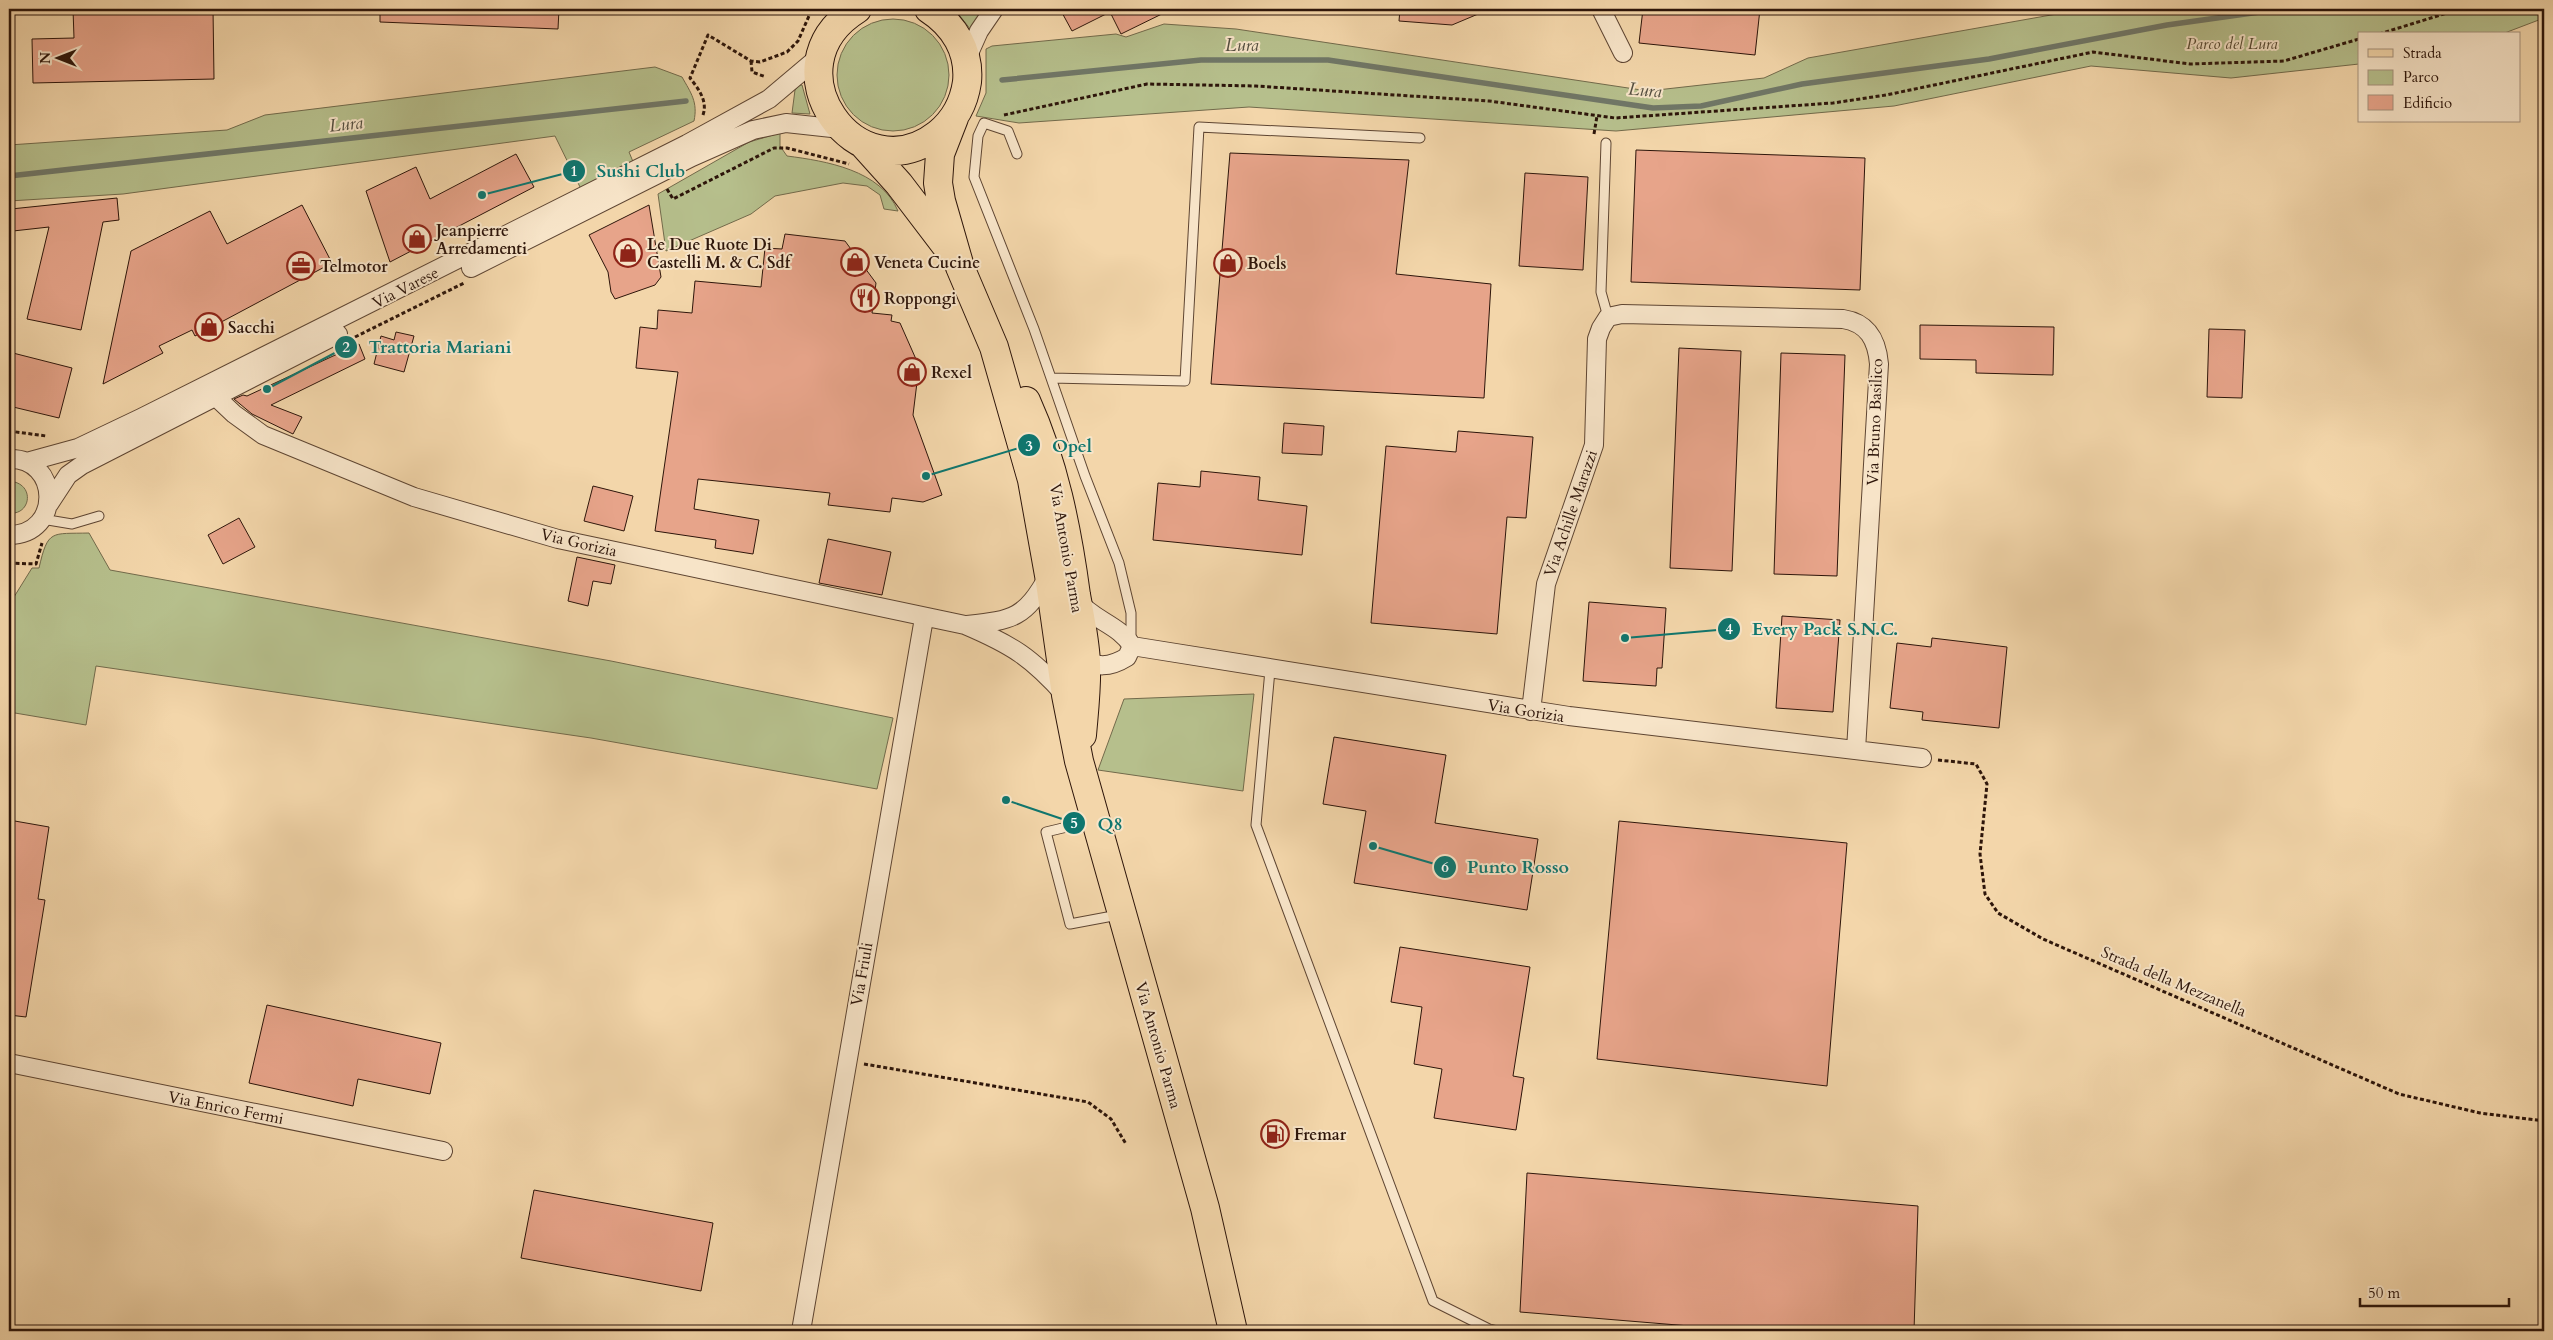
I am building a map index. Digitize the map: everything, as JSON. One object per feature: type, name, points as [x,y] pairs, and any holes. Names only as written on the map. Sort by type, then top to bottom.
[{"type":"main road","points":[[820,56],[838,17],[857,9]]},
{"type":"main road","points":[[932,9],[955,33],[966,60]]},
{"type":"main road","name":"Via Antonio Parma","points":[[820,56],[818,69],[821,96],[833,119],[853,147],[922,213],[960,266]]},
{"type":"main road","name":"Via Antonio Parma","points":[[966,60],[966,90],[940,154],[938,183],[960,266],[994,347],[1032,480],[1050,575],[1066,695],[1079,761],[1205,1208],[1233,1331]]},
{"type":"main road","points":[[853,147],[892,149],[920,144],[944,129],[954,118]]},
{"type":"main road","name":"Via Antonio Parma","points":[[994,347],[1016,381],[1036,424],[1056,485],[1086,661],[1086,692],[1079,761]]},
{"type":"street","points":[[966,60],[979,31],[994,9]]},
{"type":"street","points":[[1601,9],[1623,53]]},
{"type":"street","name":"Via Varese","points":[[14,459],[78,448],[141,418],[687,144],[769,99],[789,85],[820,56]]},
{"type":"street","name":"Via Varese","points":[[45,511],[63,481],[79,467],[741,134],[767,125],[786,123],[853,147]]},
{"type":"street","name":"Via Bruno Basilico","points":[[1608,318],[1622,314],[1843,319],[1857,322],[1870,332],[1876,347],[1878,364],[1856,750]]},
{"type":"street","name":"Via Achille Marazzi","points":[[1531,711],[1546,584],[1594,445],[1597,339],[1600,328],[1608,318]]},
{"type":"street","name":"Via Gorizia","points":[[216,397],[234,414],[263,435],[414,497],[558,539],[924,618],[965,625],[1017,650],[1041,668],[1066,695]]},
{"type":"street","points":[[9,535],[31,530],[45,511],[49,491],[45,479],[37,469],[14,459]]},
{"type":"street","points":[[1050,575],[1057,587],[1067,633],[1074,648],[1086,661],[1101,666],[1117,663],[1127,657],[1132,646],[1123,633],[1091,615],[1077,600]]},
{"type":"street","name":"Via Gorizia","points":[[965,625],[1006,620],[1023,612],[1035,599],[1050,575]]},
{"type":"street","name":"Via Friuli","points":[[801,1331],[846,1061],[924,618]]},
{"type":"street","name":"Via Gorizia","points":[[1132,646],[1531,711],[1922,758]]},
{"type":"street","name":"Via Enrico Fermi","points":[[9,1063],[443,1151]]},
{"type":"lane","points":[[1018,154],[1008,131],[984,123],[978,136],[974,176],[1119,563],[1131,614],[1132,646]]},
{"type":"lane","points":[[1051,378],[1185,381],[1200,128],[1420,138]]},
{"type":"lane","points":[[1606,143],[1601,292],[1608,318]]},
{"type":"lane","points":[[45,511],[72,524],[99,516]]},
{"type":"lane","points":[[1270,670],[1256,825],[1433,1301],[1489,1329],[1498,1331]]},
{"type":"lane","points":[[1095,821],[1046,832],[1070,924],[1122,914]]},
{"type":"path","points":[[702,117],[705,109],[701,92],[690,78],[708,35],[751,61],[760,62],[787,52],[798,41],[812,9]]},
{"type":"path","points":[[2385,32],[2460,9]]},
{"type":"path","points":[[984,123],[1010,113],[1147,84],[1256,86],[1489,101],[1615,118],[1842,101],[1886,95],[2093,52],[2190,64],[2284,60],[2358,39]]},
{"type":"path","points":[[751,61],[752,72],[769,78]]},
{"type":"path","points":[[787,148],[853,147]]},
{"type":"path","points":[[9,431],[52,437]]},
{"type":"path","name":"Strada della Mezzanella","points":[[1922,758],[1976,764],[1987,784],[1980,854],[1985,894],[1998,913],[2020,926],[2043,939],[2399,1094],[2480,1113],[2544,1122]]},
{"type":"path","points":[[846,1061],[1088,1102],[1111,1119],[1126,1144]]},
{"type":"green space","points":[[958,9],[984,9],[971,30],[956,11]]},
{"type":"green space","name":"Parco del Lura","points":[[2085,9],[2544,9],[2544,18],[2507,32],[2358,32],[2358,64],[2231,78],[2091,66],[1894,106],[1616,131],[1249,107],[1019,123],[976,116],[986,93],[986,49],[992,46],[1116,34],[1126,37],[1164,24],[1236,29],[1648,91],[1764,78],[1808,58]]},
{"type":"green space","points":[[893,19],[914,23],[933,35],[945,54],[949,75],[945,96],[933,115],[914,127],[893,131],[872,127],[853,115],[841,96],[837,75],[841,54],[853,35],[872,23]]},
{"type":"green space","points":[[655,67],[682,77],[694,103],[694,121],[629,152],[634,164],[581,189],[555,136],[123,194],[9,201],[9,145],[227,130],[265,115]]},
{"type":"green space","points":[[802,85],[810,114],[792,113],[795,90]]},
{"type":"green space","points":[[780,133],[780,146],[787,156],[835,165],[866,177],[890,197],[898,211],[884,209],[880,195],[867,186],[843,183],[775,196],[751,214],[666,251],[658,194],[749,142]]},
{"type":"green space","points":[[9,481],[18,483],[27,493],[26,505],[16,513],[9,513]]},
{"type":"green space","points":[[66,533],[89,533],[110,570],[611,661],[893,718],[877,789],[591,738],[96,666],[86,725],[9,712],[9,605],[32,568],[39,568],[45,546],[53,536]]},
{"type":"green space","points":[[1254,694],[1243,791],[1098,770],[1124,699]]},
{"type":"building","points":[[73,9],[213,9],[214,79],[33,83],[32,39],[74,38]]},
{"type":"building","points":[[380,9],[559,9],[558,29],[380,22]]},
{"type":"building","points":[[1060,9],[1172,9],[1121,34],[1110,12],[1072,31]]},
{"type":"building","points":[[1400,9],[1490,9],[1452,25],[1399,21]]},
{"type":"building","points":[[1643,9],[1760,9],[1755,55],[1639,43]]},
{"type":"building","points":[[1636,150],[1865,158],[1860,290],[1631,282]]},
{"type":"building","points":[[1230,153],[1409,160],[1396,274],[1491,284],[1484,398],[1211,384]]},
{"type":"building","points":[[516,154],[534,187],[390,262],[366,191],[416,167],[430,199]]},
{"type":"building","points":[[1525,173],[1588,177],[1583,270],[1519,266]]},
{"type":"building","points":[[117,198],[119,220],[103,222],[81,330],[27,319],[49,227],[13,231],[11,209]]},
{"type":"building","points":[[302,205],[332,263],[195,336],[192,330],[159,346],[163,353],[103,384],[131,251],[210,211],[227,244]]},
{"type":"building","name":"Le Due Ruote Di Castelli M. & C. Sdf","points":[[649,205],[661,277],[655,285],[615,299],[611,292],[608,272],[589,235]]},
{"type":"building","points":[[785,234],[845,241],[876,283],[872,313],[892,315],[891,321],[900,323],[919,366],[913,415],[942,495],[923,502],[892,498],[890,512],[828,505],[830,493],[698,479],[694,509],[759,520],[753,554],[715,548],[716,540],[655,531],[678,372],[636,368],[640,327],[657,329],[658,310],[692,313],[695,281],[761,287],[765,248],[782,249]]},
{"type":"building","points":[[1920,325],[2054,327],[2053,375],[1976,373],[1976,360],[1920,359]]},
{"type":"building","points":[[2209,329],[2245,330],[2242,398],[2207,397]]},
{"type":"building","points":[[396,332],[414,336],[404,372],[374,364],[381,336],[394,340]]},
{"type":"building","points":[[359,344],[365,359],[271,405],[302,417],[293,434],[252,414],[234,399],[243,395],[247,396]]},
{"type":"building","points":[[1679,348],[1741,351],[1732,571],[1670,568]]},
{"type":"building","points":[[9,352],[72,368],[59,418],[9,406]]},
{"type":"building","points":[[1781,353],[1845,355],[1837,576],[1774,574]]},
{"type":"building","points":[[1284,423],[1324,426],[1322,455],[1282,453]]},
{"type":"building","points":[[1458,431],[1533,437],[1526,518],[1507,517],[1497,634],[1371,623],[1386,446],[1456,452]]},
{"type":"building","points":[[1201,471],[1260,477],[1258,500],[1307,506],[1302,555],[1153,540],[1158,483],[1200,487]]},
{"type":"building","points":[[593,486],[633,496],[624,531],[584,521]]},
{"type":"building","points":[[239,518],[255,547],[223,564],[208,535]]},
{"type":"building","points":[[828,539],[891,552],[882,595],[819,583]]},
{"type":"building","points":[[577,557],[615,565],[611,584],[593,581],[588,606],[568,601]]},
{"type":"building","points":[[1589,602],[1666,608],[1662,668],[1657,668],[1656,686],[1583,681]]},
{"type":"building","points":[[1782,616],[1840,620],[1833,712],[1776,708]]},
{"type":"building","points":[[1932,638],[2007,647],[1999,728],[1922,720],[1923,712],[1890,708],[1897,643],[1931,647]]},
{"type":"building","points":[[1334,737],[1446,755],[1435,823],[1538,839],[1527,910],[1354,883],[1366,811],[1323,804]]},
{"type":"building","points":[[9,820],[49,827],[38,899],[45,900],[26,1017],[9,1015]]},
{"type":"building","points":[[1619,821],[1847,843],[1827,1086],[1597,1059]]},
{"type":"building","points":[[1400,947],[1530,967],[1513,1076],[1524,1078],[1516,1130],[1434,1118],[1442,1069],[1414,1064],[1422,1007],[1391,1002]]},
{"type":"building","points":[[267,1005],[441,1043],[430,1094],[358,1079],[353,1106],[249,1083]]},
{"type":"building","points":[[1527,1173],[1918,1206],[1914,1331],[1750,1331],[1520,1312]]},
{"type":"building","points":[[534,1190],[713,1223],[701,1291],[521,1258]]},
{"type":"waterway","name":"Lura","points":[[1002,80],[1201,60],[1328,60],[1653,108],[1701,106],[1802,84],[1989,59],[2167,25],[2281,9]]},
{"type":"waterway","name":"Lura","points":[[9,176],[686,101]]},
{"type":"place","name":"Sushi Club","points":[[482,195]]},
{"type":"place","name":"Jeanpierre Arredamenti","points":[[417,239]]},
{"type":"place","name":"Le Due Ruote Di Castelli M. & C. Sdf","points":[[628,253]]},
{"type":"place","name":"Veneta Cucine","points":[[855,262]]},
{"type":"place","name":"Boels","points":[[1228,263]]},
{"type":"place","name":"Telmotor","points":[[301,266]]},
{"type":"place","name":"Roppongi","points":[[865,298]]},
{"type":"place","name":"Sacchi","points":[[209,327]]},
{"type":"place","name":"Rexel","points":[[912,372]]},
{"type":"place","name":"Trattoria Mariani","points":[[267,389]]},
{"type":"place","name":"Opel","points":[[926,476]]},
{"type":"place","name":"Every Pack S.N.C.","points":[[1625,638]]},
{"type":"place","name":"Q8","points":[[1006,800]]},
{"type":"place","name":"Punto Rosso","points":[[1373,846]]},
{"type":"place","name":"Fremar","points":[[1275,1134]]}]
